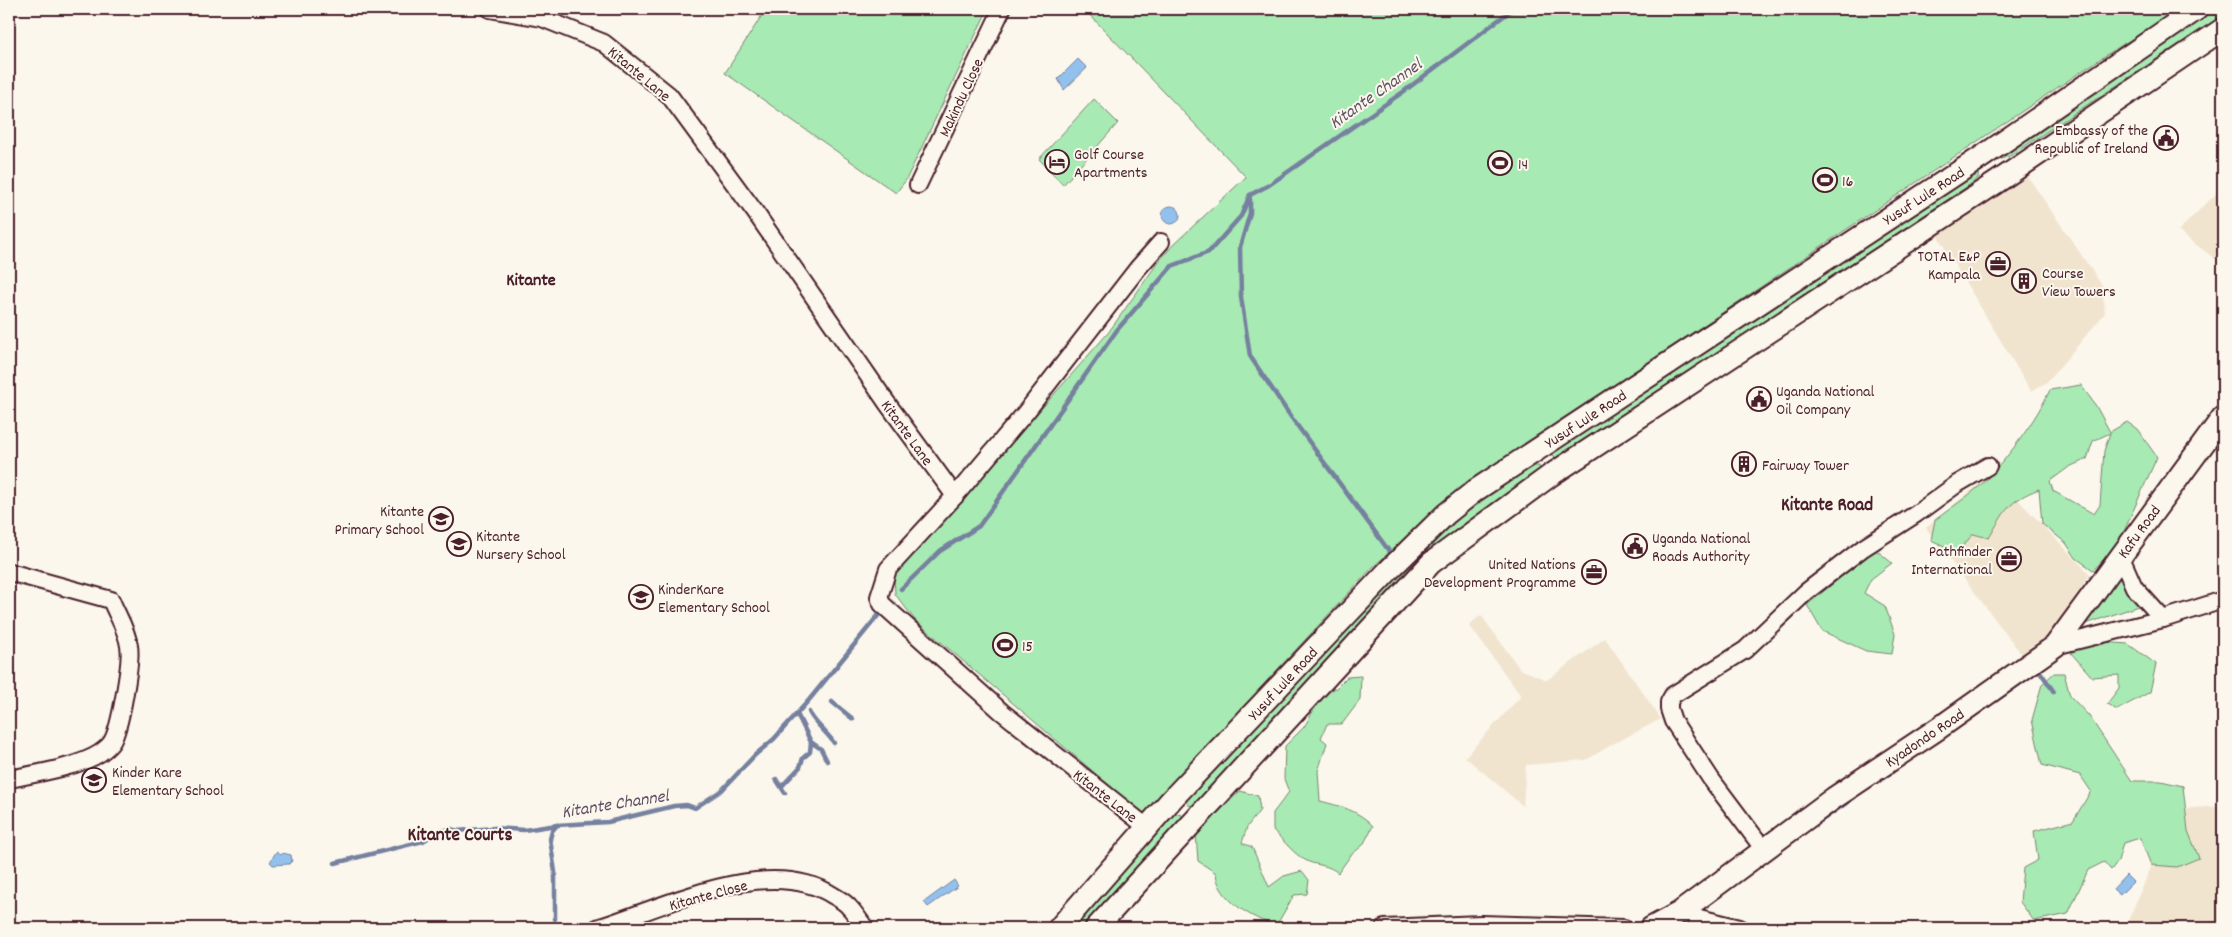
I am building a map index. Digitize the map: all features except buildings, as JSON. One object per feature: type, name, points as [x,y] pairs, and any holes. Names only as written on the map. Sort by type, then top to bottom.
[{"type":"main road","name":"Yusuf Lule Road","points":[[1059,928],[1172,799],[1341,620],[1433,526],[1476,490],[1983,156],[2197,9]]},
{"type":"main road","name":"Yusuf Lule Road","points":[[1096,928],[1431,563],[1551,475],[2005,176],[2223,29]]},
{"type":"main road","name":"Kafu Road","points":[[2055,646],[2223,417]]},
{"type":"main road","points":[[1535,452],[1551,475]]},
{"type":"main road","name":"Kyadondo Road","points":[[1651,928],[1679,914],[1834,798],[1939,728],[2055,646]]},
{"type":"street","name":"Kitante Lane","points":[[490,9],[542,18],[604,44],[669,95],[755,212],[887,403],[955,496],[888,569],[879,597],[882,604],[1002,712],[1148,828]]},
{"type":"street","name":"Makindu Close","points":[[918,186],[1002,9]]},
{"type":"street","points":[[955,496],[1026,412],[1138,268],[1162,242]]},
{"type":"street","points":[[1765,851],[1711,779],[1673,721],[1668,709],[1673,695],[1745,650],[1806,592],[1863,548],[1916,514],[1957,484],[1988,466]]},
{"type":"street","points":[[2120,555],[2134,586],[2163,619]]},
{"type":"street","points":[[9,572],[111,600],[125,632],[130,660],[112,742],[101,752],[89,759],[9,779]]},
{"type":"street","name":"Kyadondo Road","points":[[2055,646],[2163,619],[2223,600]]},
{"type":"street","name":"Kitante Close","points":[[597,928],[712,890],[743,882],[774,880],[797,881],[825,890],[849,906],[864,928]]},
{"type":"street","points":[[1679,914],[1740,928]]},
{"type":"street","points":[[1384,928],[1481,924],[1624,928]]},
{"type":"shaded area","points":[[2022,168],[2102,285],[2105,313],[2047,382],[2031,391],[1934,230]]},
{"type":"shaded area","points":[[2223,187],[2223,265],[2178,231]]},
{"type":"shaded area","points":[[1992,473],[2090,574],[2051,636],[2022,655],[1926,528]]},
{"type":"shaded area","points":[[1481,615],[1520,669],[1547,680],[1605,638],[1661,719],[1586,760],[1526,765],[1523,806],[1465,757],[1521,696],[1469,625]]},
{"type":"shaded area","points":[[2223,806],[2223,928],[2125,928],[2176,809]]},
{"type":"green space","points":[[766,9],[988,9],[906,180],[896,193],[725,73]]},
{"type":"green space","points":[[1084,9],[2179,9],[2100,59],[1463,487],[1373,567],[1143,814],[915,620],[895,594],[894,577],[1108,333],[1159,261],[1174,244],[1246,177]]},
{"type":"green space","points":[[2217,9],[2223,9],[2223,15],[2010,156],[1999,160],[1996,158]]},
{"type":"green space","points":[[1094,99],[1118,123],[1063,185],[1039,159]]},
{"type":"green space","points":[[1979,171],[1978,178],[1971,184],[1557,459],[1553,455],[1555,449]]},
{"type":"green space","points":[[2081,385],[2096,406],[2110,432],[2127,422],[2137,429],[2157,457],[2117,547],[2093,570],[2076,558],[2066,543],[2042,524],[2039,489],[2020,498],[2008,508],[1989,538],[1973,534],[1958,552],[1931,540],[1935,520],[1975,490],[1996,469],[2030,425],[2050,390]],"holes":[[[2110,433],[2104,451],[2100,505],[2094,514],[2053,491],[2050,481],[2069,467],[2087,459],[2093,441]]]},
{"type":"green space","points":[[1532,466],[1539,466],[1540,470],[1447,538],[1417,565],[1207,795],[1193,806],[1188,805],[1186,801],[1189,796],[1440,530],[1493,490]]},
{"type":"green space","points":[[1875,549],[1892,563],[1871,579],[1864,593],[1885,606],[1895,634],[1892,654],[1866,651],[1822,631],[1807,605]]},
{"type":"green space","points":[[2120,573],[2144,604],[2080,626]]},
{"type":"green space","points":[[2090,641],[2128,644],[2156,664],[2150,692],[2117,710],[2107,704],[2119,688],[2119,675],[2092,677],[2071,653]]},
{"type":"green space","points":[[2054,673],[2064,673],[2070,696],[2089,716],[2132,781],[2161,781],[2183,786],[2188,831],[2199,858],[2177,867],[2151,865],[2140,838],[2123,843],[2118,861],[2111,870],[2104,862],[2088,870],[2068,914],[2034,921],[2020,902],[2023,868],[2038,860],[2034,831],[2073,821],[2091,791],[2080,775],[2042,765],[2032,720],[2042,684]]},
{"type":"green space","points":[[1361,676],[1360,700],[1342,724],[1327,724],[1321,738],[1327,743],[1318,771],[1320,801],[1355,812],[1373,826],[1363,845],[1351,855],[1338,873],[1328,867],[1309,862],[1294,852],[1273,830],[1273,813],[1289,792],[1284,779],[1285,746],[1304,727],[1323,694],[1336,688],[1347,677]]},
{"type":"green space","points":[[1240,791],[1258,796],[1260,810],[1247,827],[1242,843],[1252,847],[1269,887],[1284,876],[1302,871],[1309,880],[1307,894],[1294,895],[1276,926],[1238,907],[1223,892],[1218,883],[1216,873],[1198,861],[1196,834]]},
{"type":"green space","points":[[1180,813],[1183,820],[1083,928],[1069,928],[1125,870],[1174,815]]},
{"type":"water","points":[[1078,59],[1087,68],[1064,90],[1058,79]]},
{"type":"water","points":[[1167,206],[1175,206],[1180,211],[1178,222],[1167,224],[1162,219],[1162,211]]},
{"type":"water","points":[[276,852],[281,855],[283,853],[291,855],[292,861],[289,864],[273,865],[270,862]]},
{"type":"water","points":[[2126,875],[2133,882],[2120,895],[2113,889]]},
{"type":"water","points":[[954,880],[958,886],[928,907],[924,902]]},
{"type":"waterway","name":"Kitante Channel","points":[[1250,195],[1269,185],[1403,92],[1513,9]]},
{"type":"waterway","points":[[901,589],[940,551],[979,526],[1117,330],[1172,266],[1209,252],[1241,216],[1250,195]]},
{"type":"waterway","points":[[1250,199],[1250,213],[1240,247],[1241,297],[1250,356],[1291,417],[1389,551]]},
{"type":"waterway","name":"Kitante Channel","points":[[335,863],[423,841],[437,832],[451,829],[457,831],[495,828],[524,830],[557,825],[608,822],[674,806],[687,805],[695,808],[722,790],[755,755],[774,739],[809,700],[881,612]]},
{"type":"waterway","points":[[2039,670],[2054,692]]},
{"type":"waterway","points":[[1998,699],[2036,672]]},
{"type":"waterway","points":[[832,702],[853,719]]},
{"type":"waterway","points":[[809,712],[834,743]]},
{"type":"waterway","points":[[782,786],[800,767],[803,758],[810,752],[811,742],[797,714]]},
{"type":"waterway","points":[[811,742],[821,749],[827,761]]},
{"type":"waterway","points":[[1879,781],[1892,772]]},
{"type":"waterway","points":[[776,779],[785,793]]},
{"type":"waterway","points":[[1822,820],[1855,797]]},
{"type":"waterway","points":[[555,919],[555,872],[550,839],[552,831],[557,825]]},
{"type":"place","name":"Embassy of the Republic of Ireland","points":[[2166,138]]},
{"type":"place","name":"Golf Course Apartments","points":[[1057,162]]},
{"type":"place","name":"14","points":[[1500,163]]},
{"type":"place","name":"16","points":[[1825,180]]},
{"type":"place","name":"TOTAL E&P Kampala","points":[[1998,264]]},
{"type":"place","name":"Course View Towers","points":[[2024,281]]},
{"type":"place","name":"Uganda National Oil Company","points":[[1759,399]]},
{"type":"place","name":"Fairway Tower","points":[[1744,464]]},
{"type":"place","name":"Kitante Primary School","points":[[441,519]]},
{"type":"place","name":"Kitante Nursery School","points":[[459,544]]},
{"type":"place","name":"Uganda National Roads Authority","points":[[1635,546]]},
{"type":"place","name":"Pathfinder International","points":[[2009,559]]},
{"type":"place","name":"United Nations Development Programme","points":[[1594,572]]},
{"type":"place","name":"KinderKare Elementary School","points":[[641,597]]},
{"type":"place","name":"15","points":[[1005,645]]},
{"type":"place","name":"Kinder Kare Elementary School","points":[[94,780]]},
{"type":"district","name":"Kitante","points":[[531,279]]},
{"type":"district","name":"Kitante Road","points":[[1827,503]]},
{"type":"district","name":"Kitante Courts","points":[[460,833]]}]
